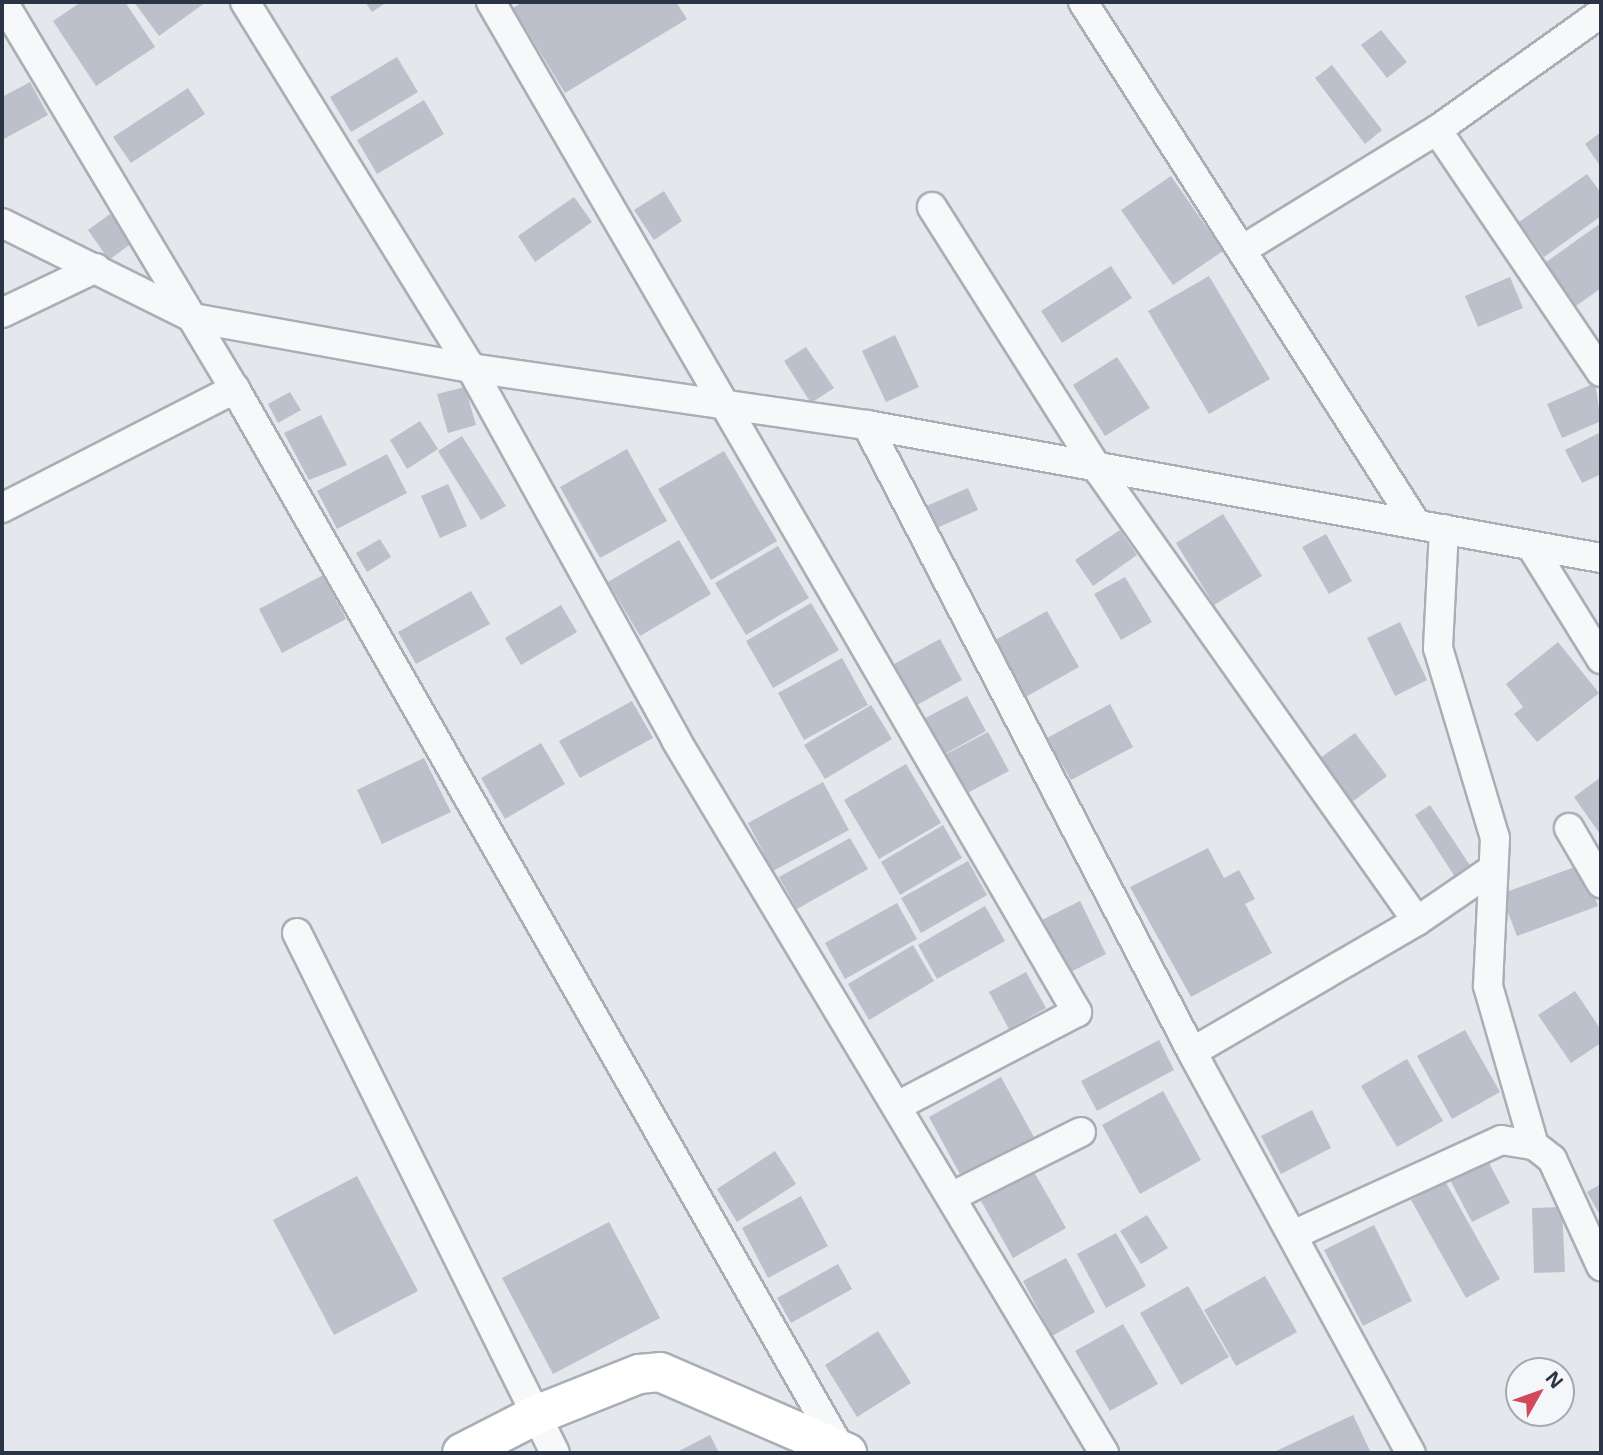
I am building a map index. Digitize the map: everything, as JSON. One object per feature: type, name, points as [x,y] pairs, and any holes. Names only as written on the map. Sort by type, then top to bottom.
[{"type":"street","points":[[3,2],[235,389],[844,1453]]},
{"type":"street","points":[[245,2],[471,368],[676,740],[899,1105],[1104,1453]]},
{"type":"street","points":[[491,2],[1077,1013],[899,1105]]},
{"type":"street","points":[[1083,2],[1245,248],[1415,522]]},
{"type":"street","points":[[1245,248],[1437,130],[1601,13]]},
{"type":"street","points":[[1437,130],[1601,372]]},
{"type":"street","points":[[932,207],[1099,471],[1417,921]]},
{"type":"street","points":[[2,223],[193,318],[471,368],[867,425],[1099,471],[1415,522],[1601,558]]},
{"type":"street","points":[[2,313],[96,268]]},
{"type":"street","points":[[2,508],[235,389]]},
{"type":"street","points":[[867,425],[1192,1052],[1411,1453]]},
{"type":"street","points":[[1456,532],[1438,648],[1495,838],[1488,986],[1534,1144]]},
{"type":"street","points":[[1531,546],[1601,660]]},
{"type":"street","points":[[1569,828],[1601,883]]},
{"type":"street","points":[[1192,1052],[1417,921],[1493,869]]},
{"type":"street","points":[[297,933],[555,1453]]},
{"type":"street","points":[[953,1196],[1080,1132]]},
{"type":"street","points":[[1293,1235],[1501,1140],[1534,1144],[1552,1159],[1601,1266]]},
{"type":"street","points":[[462,1453],[536,1415],[639,1374],[660,1372],[844,1453]]},
{"type":"building","points":[[81,2],[125,2],[155,47],[96,86],[53,21]]},
{"type":"building","points":[[134,2],[206,2],[159,36]]},
{"type":"building","points":[[365,2],[387,2],[372,12]]},
{"type":"building","points":[[523,2],[676,2],[687,19],[565,93],[513,8]]},
{"type":"building","points":[[1381,30],[1407,62],[1387,78],[1361,45]]},
{"type":"building","points":[[397,57],[418,92],[351,132],[330,97]]},
{"type":"building","points":[[1332,65],[1382,130],[1365,144],[1315,78]]},
{"type":"building","points":[[30,82],[48,115],[2,140],[2,97]]},
{"type":"building","points":[[188,88],[205,114],[131,163],[113,137]]},
{"type":"building","points":[[424,100],[444,134],[377,174],[357,140]]},
{"type":"building","points":[[1601,132],[1601,167],[1585,144]]},
{"type":"building","points":[[1587,174],[1601,193],[1601,216],[1544,257],[1519,222]]},
{"type":"building","points":[[1171,176],[1223,251],[1173,285],[1121,210]]},
{"type":"building","points":[[664,191],[682,221],[654,240],[634,210]]},
{"type":"building","points":[[574,197],[592,222],[535,262],[518,236]]},
{"type":"building","points":[[110,214],[132,243],[109,260],[88,230]]},
{"type":"building","points":[[1601,223],[1601,288],[1573,308],[1542,265]]},
{"type":"building","points":[[1111,266],[1132,298],[1062,343],[1041,311]]},
{"type":"building","points":[[1209,276],[1270,379],[1209,414],[1148,311]]},
{"type":"building","points":[[1510,277],[1523,308],[1478,327],[1465,296]]},
{"type":"building","points":[[895,335],[919,387],[886,402],[862,351]]},
{"type":"building","points":[[806,347],[834,388],[811,403],[784,361]]},
{"type":"building","points":[[1117,357],[1150,408],[1105,436],[1073,385]]},
{"type":"building","points":[[1595,383],[1601,421],[1562,438],[1547,404]]},
{"type":"building","points":[[465,387],[476,425],[448,433],[437,394]]},
{"type":"building","points":[[290,392],[301,410],[278,423],[268,404]]},
{"type":"building","points":[[321,415],[347,465],[309,480],[284,433]]},
{"type":"building","points":[[420,421],[438,449],[407,469],[390,440]]},
{"type":"building","points":[[1601,432],[1601,474],[1582,483],[1565,450]]},
{"type":"building","points":[[462,436],[506,506],[481,520],[438,451]]},
{"type":"building","points":[[627,449],[667,521],[600,558],[560,487]]},
{"type":"building","points":[[724,451],[777,541],[711,580],[658,489]]},
{"type":"building","points":[[387,454],[407,493],[337,529],[317,491]]},
{"type":"building","points":[[448,484],[467,526],[440,538],[421,496]]},
{"type":"building","points":[[968,488],[978,510],[932,530],[922,508]]},
{"type":"building","points":[[1223,514],[1262,576],[1214,605],[1176,543]]},
{"type":"building","points":[[1120,530],[1137,555],[1093,586],[1075,560]]},
{"type":"building","points":[[1326,534],[1352,581],[1329,594],[1302,547]]},
{"type":"building","points":[[380,539],[391,557],[367,572],[356,553]]},
{"type":"building","points":[[679,540],[711,594],[640,636],[608,582]]},
{"type":"building","points":[[778,546],[809,598],[746,635],[715,583]]},
{"type":"building","points":[[323,575],[346,619],[282,653],[259,609]]},
{"type":"building","points":[[1125,577],[1152,622],[1121,640],[1094,594]]},
{"type":"building","points":[[471,591],[490,624],[416,664],[398,632]]},
{"type":"building","points":[[811,603],[839,650],[773,688],[746,641]]},
{"type":"building","points":[[561,605],[577,632],[521,665],[505,638]]},
{"type":"building","points":[[1047,611],[1079,667],[1022,699],[990,643]]},
{"type":"building","points":[[1400,622],[1427,680],[1395,696],[1367,638]]},
{"type":"building","points":[[940,639],[962,680],[908,710],[885,669]]},
{"type":"building","points":[[1558,642],[1599,693],[1537,742],[1514,714],[1523,707],[1506,684]]},
{"type":"building","points":[[842,658],[868,705],[804,740],[778,693]]},
{"type":"building","points":[[967,696],[986,731],[936,759],[916,723]]},
{"type":"building","points":[[632,701],[653,738],[580,778],[559,741]]},
{"type":"building","points":[[1110,704],[1133,747],[1071,780],[1047,738]]},
{"type":"building","points":[[871,705],[892,739],[825,779],[804,745]]},
{"type":"building","points":[[988,732],[1009,771],[956,799],[935,760]]},
{"type":"building","points":[[1355,733],[1387,776],[1352,802],[1320,758]]},
{"type":"building","points":[[541,743],[565,784],[505,819],[481,778]]},
{"type":"building","points":[[424,758],[451,812],[382,844],[357,790]]},
{"type":"building","points":[[906,764],[941,823],[879,859],[844,800]]},
{"type":"building","points":[[1601,777],[1601,832],[1600,834],[1574,797]]},
{"type":"building","points":[[823,782],[849,830],[773,871],[748,823]]},
{"type":"building","points":[[1430,805],[1475,873],[1459,883],[1415,815]]},
{"type":"building","points":[[943,825],[962,858],[900,895],[881,862]]},
{"type":"building","points":[[850,838],[868,869],[797,909],[779,877]]},
{"type":"building","points":[[1208,848],[1224,878],[1239,870],[1255,899],[1245,904],[1272,953],[1191,997],[1130,887]]},
{"type":"building","points":[[968,861],[987,895],[921,933],[901,898]]},
{"type":"building","points":[[1583,864],[1598,906],[1517,936],[1501,894]]},
{"type":"building","points":[[1080,901],[1106,954],[1059,978],[1032,925]]},
{"type":"building","points":[[897,903],[917,939],[845,979],[825,943]]},
{"type":"building","points":[[985,906],[1005,941],[937,979],[918,945]]},
{"type":"building","points":[[913,945],[934,981],[869,1020],[848,984]]},
{"type":"building","points":[[1026,972],[1046,1008],[1009,1029],[989,992]]},
{"type":"building","points":[[1575,991],[1601,1030],[1601,1043],[1571,1063],[1538,1015]]},
{"type":"building","points":[[1465,1030],[1500,1092],[1452,1119],[1417,1056]]},
{"type":"building","points":[[1159,1040],[1174,1070],[1097,1111],[1081,1081]]},
{"type":"building","points":[[1407,1059],[1443,1121],[1397,1147],[1361,1086]]},
{"type":"building","points":[[1001,1077],[1035,1139],[962,1178],[929,1117]]},
{"type":"building","points":[[1163,1091],[1201,1160],[1140,1194],[1102,1125]]},
{"type":"building","points":[[1312,1110],[1331,1148],[1281,1174],[1261,1136]]},
{"type":"building","points":[[775,1151],[796,1184],[737,1222],[717,1189]]},
{"type":"building","points":[[1487,1159],[1510,1203],[1472,1222],[1449,1178]]},
{"type":"building","points":[[1034,1172],[1066,1228],[1013,1258],[981,1201]]},
{"type":"building","points":[[357,1176],[418,1291],[334,1335],[273,1220]]},
{"type":"building","points":[[1445,1181],[1500,1279],[1466,1298],[1411,1200]]},
{"type":"building","points":[[1601,1184],[1601,1217],[1587,1192]]},
{"type":"building","points":[[801,1196],[828,1246],[768,1278],[742,1228]]},
{"type":"building","points":[[1562,1207],[1565,1272],[1534,1273],[1532,1208]]},
{"type":"building","points":[[1147,1215],[1168,1248],[1141,1264],[1120,1231]]},
{"type":"building","points":[[609,1222],[660,1318],[553,1374],[502,1278]]},
{"type":"building","points":[[1374,1225],[1412,1301],[1363,1326],[1324,1250]]},
{"type":"building","points":[[1116,1233],[1146,1286],[1106,1308],[1077,1254]]},
{"type":"building","points":[[1066,1258],[1095,1312],[1052,1336],[1023,1281]]},
{"type":"building","points":[[838,1264],[852,1289],[791,1323],[777,1298]]},
{"type":"building","points":[[1265,1276],[1297,1332],[1236,1366],[1204,1310]]},
{"type":"building","points":[[1188,1286],[1229,1357],[1181,1385],[1140,1313]]},
{"type":"building","points":[[1123,1324],[1158,1384],[1110,1411],[1075,1351]]},
{"type":"building","points":[[878,1331],[911,1383],[857,1417],[825,1365]]},
{"type":"building","points":[[1353,1415],[1371,1453],[1276,1451]]},
{"type":"building","points":[[710,1435],[719,1453],[675,1453]]}]
